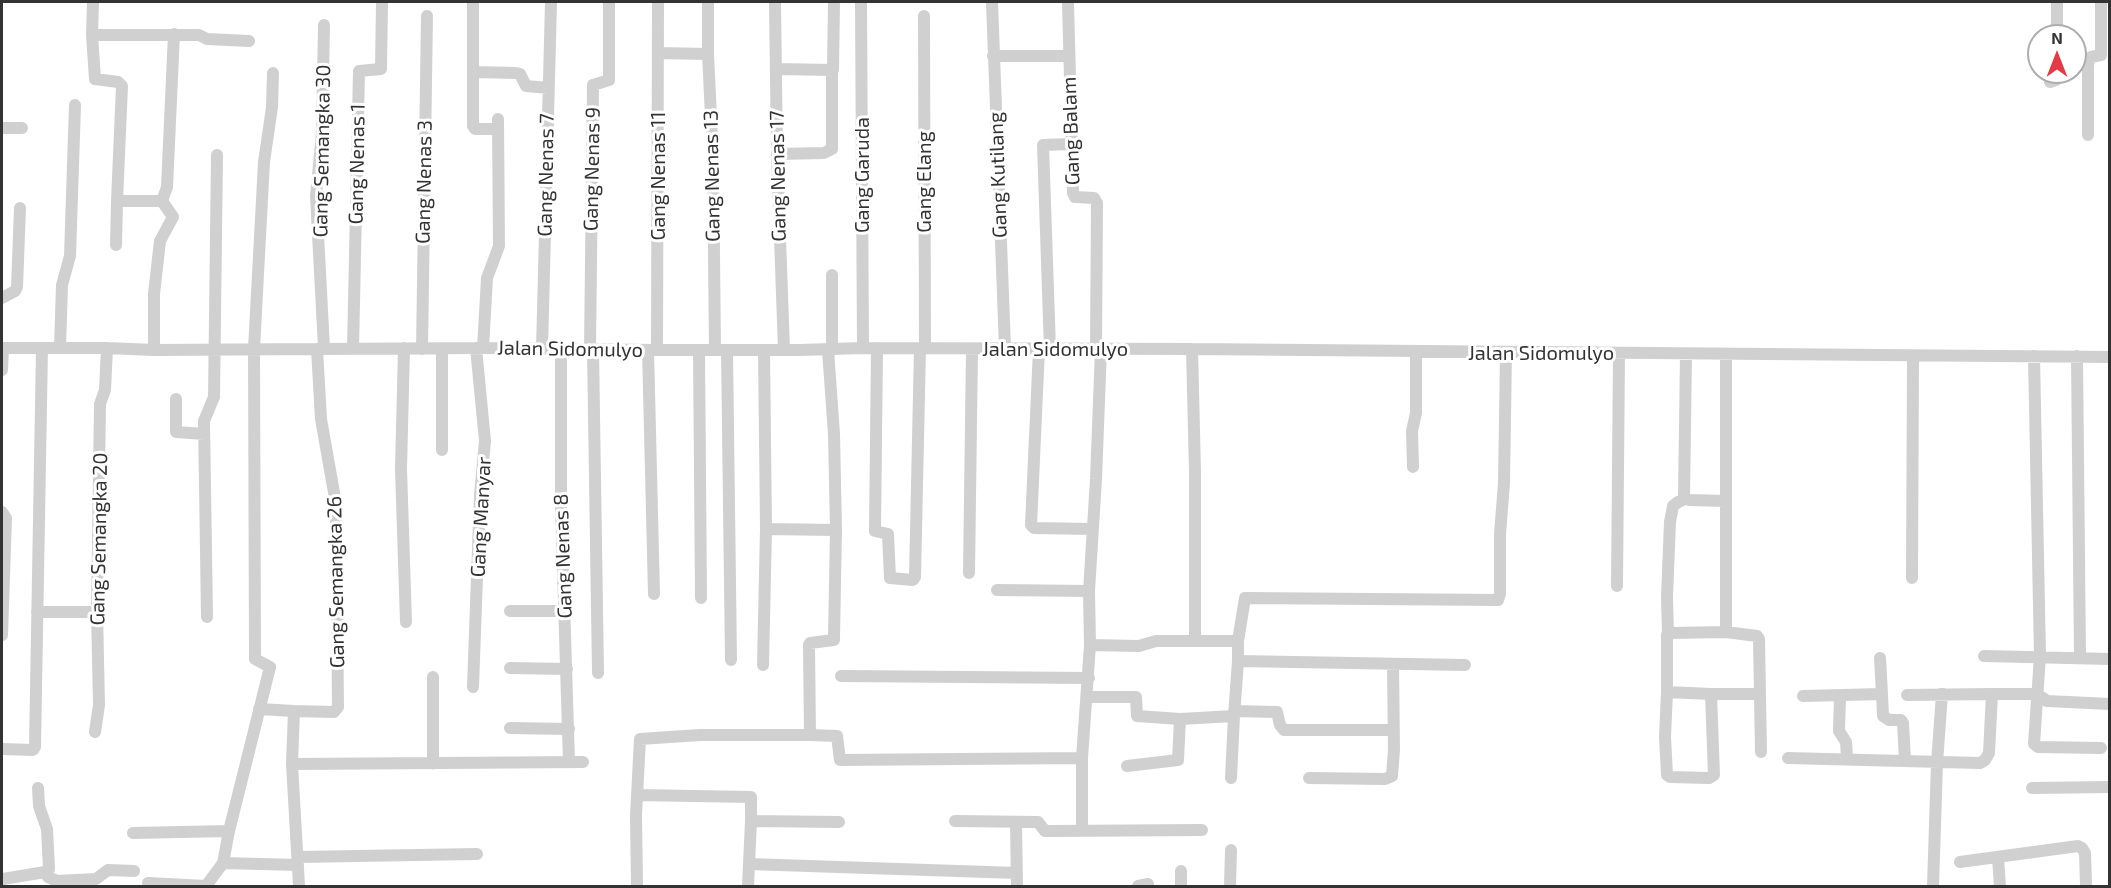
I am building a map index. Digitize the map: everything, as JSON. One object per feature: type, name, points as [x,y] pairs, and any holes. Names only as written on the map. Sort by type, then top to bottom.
[{"type":"street","points":[[93,2],[92,34],[95,79],[118,82],[122,86],[116,245]]},
{"type":"street","name":"Gang Nenas 1","points":[[353,349],[359,71],[381,69],[382,2]]},
{"type":"street","points":[[473,2],[473,72],[516,73],[520,74],[526,86],[548,88]]},
{"type":"street","name":"Gang Nenas 7","points":[[542,349],[551,2]]},
{"type":"street","name":"Gang Nenas 9","points":[[591,349],[593,85],[609,80],[609,2]]},
{"type":"street","name":"Gang Nenas 11","points":[[654,594],[653,350],[658,2]]},
{"type":"street","name":"Gang Nenas 13","points":[[708,2],[708,54],[731,660]]},
{"type":"street","name":"Gang Nenas 17","points":[[775,2],[777,154],[784,350]]},
{"type":"street","points":[[777,154],[824,153],[832,149],[834,2]]},
{"type":"street","name":"Gang Garuda","points":[[861,2],[862,348]]},
{"type":"street","name":"Gang Kutilang","points":[[992,2],[1005,348]]},
{"type":"street","name":"Gang Balam","points":[[1068,2],[1073,196],[1094,198],[1097,203],[1098,349]]},
{"type":"street","points":[[2057,2],[2057,24]]},
{"type":"street","points":[[2088,135],[2088,64],[2091,57],[2101,56],[2101,2]]},
{"type":"street","name":"Gang Elang","points":[[877,348],[875,531],[888,534],[890,578],[914,579],[922,348],[924,15]]},
{"type":"street","name":"Gang Nenas 3","points":[[422,349],[427,16]]},
{"type":"street","name":"Gang Semangka 30","points":[[321,348],[316,196],[322,133],[324,25]]},
{"type":"street","points":[[92,34],[199,35],[207,39],[249,41]]},
{"type":"street","points":[[154,350],[154,294],[162,235],[168,210],[174,34]]},
{"type":"street","points":[[658,53],[708,54]]},
{"type":"street","points":[[993,56],[1069,56]]},
{"type":"street","points":[[776,69],[832,71]]},
{"type":"street","name":"Gang Manyar","points":[[473,72],[473,126],[475,129],[498,124],[499,246],[487,278],[480,348],[484,441],[473,687]]},
{"type":"street","points":[[148,883],[206,886],[223,864],[229,831],[270,667],[256,661],[254,349],[264,162],[271,116],[273,73]]},
{"type":"street","points":[[65,348],[62,285],[70,256],[75,105]]},
{"type":"street","points":[[2,128],[22,128]]},
{"type":"street","points":[[1071,144],[1042,145],[1045,349],[1031,525],[1034,528],[1093,529]]},
{"type":"street","points":[[207,617],[204,422],[214,397],[216,155]]},
{"type":"street","points":[[117,201],[168,210]]},
{"type":"street","points":[[2,298],[15,291],[17,287],[20,208]]},
{"type":"street","points":[[810,735],[808,645],[834,640],[836,530],[830,350],[832,275]]},
{"type":"street","points":[[2,348],[2,370]]},
{"type":"street","name":"Jalan Sidomulyo","points":[[2,348],[154,350],[1005,348],[2109,357]]},
{"type":"street","points":[[2,749],[33,750],[34,748],[42,348]]},
{"type":"street","name":"Gang Semangka 20","points":[[95,732],[99,705],[97,612],[100,404],[105,390],[107,348]]},
{"type":"street","name":"Gang Semangka 26","points":[[294,711],[334,712],[337,709],[336,504],[321,419],[321,348]]},
{"type":"street","points":[[404,348],[401,469],[406,622]]},
{"type":"street","points":[[442,349],[442,450]]},
{"type":"street","name":"Gang Nenas 8","points":[[561,349],[561,507],[569,729],[568,762]]},
{"type":"street","points":[[591,349],[598,673]]},
{"type":"street","points":[[969,573],[972,349]]},
{"type":"street","points":[[1082,831],[1082,758],[1089,678],[1089,591],[1098,349]]},
{"type":"street","points":[[1192,349],[1195,640]]},
{"type":"street","points":[[699,350],[701,598]]},
{"type":"street","points":[[764,350],[766,530],[764,666]]},
{"type":"street","points":[[1413,467],[1412,431],[1416,413],[1416,352]]},
{"type":"street","points":[[1231,778],[1238,641],[1246,597],[1498,600],[1504,483],[1506,353]]},
{"type":"street","points":[[1617,586],[1619,353]]},
{"type":"street","points":[[1685,500],[1686,354]]},
{"type":"street","points":[[1726,354],[1726,632]]},
{"type":"street","points":[[1912,578],[1913,356]]},
{"type":"street","points":[[2034,356],[2040,656],[2036,746],[2101,748]]},
{"type":"street","points":[[2077,356],[2080,658]]},
{"type":"street","points":[[176,399],[176,432],[204,434]]},
{"type":"street","points":[[1711,694],[1714,774],[1707,778],[1670,777],[1667,774],[1665,737],[1670,522],[1677,502],[1685,500],[1726,501]]},
{"type":"street","points":[[2,512],[6,518],[2,634]]},
{"type":"street","points":[[766,530],[836,530]]},
{"type":"street","points":[[997,590],[1089,591]]},
{"type":"street","points":[[510,611],[564,611]]},
{"type":"street","points":[[37,612],[97,612]]},
{"type":"street","points":[[1668,635],[1726,632],[1754,634],[1759,639],[1761,752]]},
{"type":"street","points":[[1090,645],[1139,646],[1156,640],[1238,641]]},
{"type":"street","points":[[1984,656],[2109,659]]},
{"type":"street","points":[[1880,658],[1883,716],[1889,720],[1901,720],[1903,723],[1905,760]]},
{"type":"street","points":[[1238,661],[1465,665]]},
{"type":"street","points":[[1309,778],[1390,778],[1394,730],[1393,665]]},
{"type":"street","points":[[510,668],[567,669]]},
{"type":"street","points":[[841,676],[1089,678]]},
{"type":"street","points":[[433,677],[434,764]]},
{"type":"street","points":[[1667,692],[1759,694]]},
{"type":"street","points":[[1803,696],[1882,694]]},
{"type":"street","points":[[1933,886],[1942,694]]},
{"type":"street","points":[[1788,758],[1980,763],[1988,758],[1992,694]]},
{"type":"street","points":[[1907,695],[2037,694],[2047,701],[2109,704]]},
{"type":"street","points":[[1840,696],[1839,731],[1846,742],[1847,758]]},
{"type":"street","points":[[1087,697],[1136,697],[1137,716],[1180,719],[1277,712],[1280,725],[1284,729],[1394,730]]},
{"type":"street","points":[[259,709],[294,711],[292,764],[299,886]]},
{"type":"street","points":[[1127,766],[1178,759],[1180,719]]},
{"type":"street","points":[[510,728],[569,729]]},
{"type":"street","points":[[637,886],[638,741],[642,738],[700,735],[837,736],[840,760],[1082,758]]},
{"type":"street","points":[[292,764],[583,762]]},
{"type":"street","points":[[2032,788],[2109,787]]},
{"type":"street","points":[[4,880],[45,872],[49,869],[49,846],[45,821],[39,806],[38,789]]},
{"type":"street","points":[[637,795],[751,797],[748,886]]},
{"type":"street","points":[[751,821],[839,822]]},
{"type":"street","points":[[955,821],[1038,822],[1045,831],[1202,830]]},
{"type":"street","points":[[1016,822],[1017,886]]},
{"type":"street","points":[[133,833],[229,831]]},
{"type":"street","points":[[1960,862],[2078,846],[2085,853],[2086,886]]},
{"type":"street","points":[[1230,886],[1231,850]]},
{"type":"street","points":[[223,864],[477,854]]},
{"type":"street","points":[[1998,858],[2000,886]]},
{"type":"street","points":[[749,864],[1017,873]]},
{"type":"street","points":[[45,872],[48,877],[57,881],[96,879],[108,870],[134,871]]},
{"type":"street","points":[[1181,871],[1181,886]]}]
